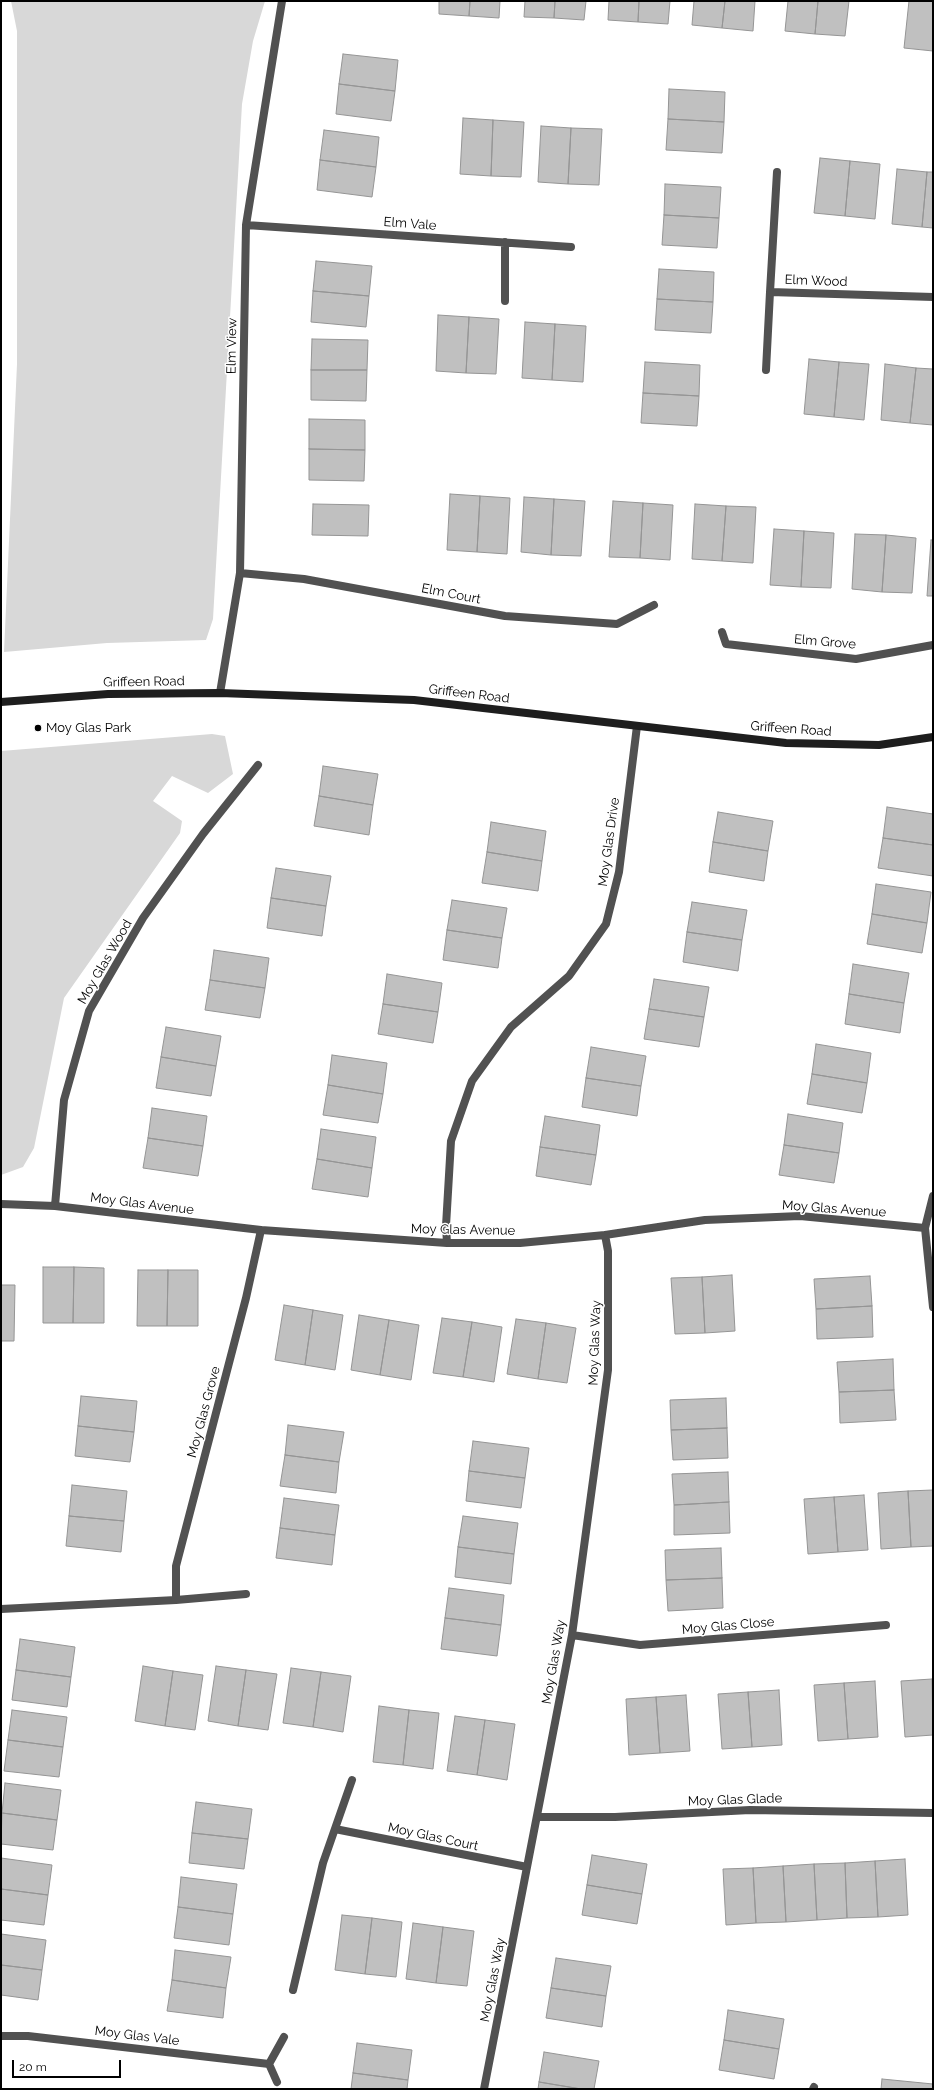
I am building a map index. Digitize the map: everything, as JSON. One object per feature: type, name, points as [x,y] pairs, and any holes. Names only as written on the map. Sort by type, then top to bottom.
[{"type":"street","name":"Elm View","points":[[220,693],[240,573],[246,225],[282,1]]},
{"type":"street","name":"Elm Wood","points":[[778,172],[770,292],[933,296]]},
{"type":"street","name":"Elm Vale","points":[[246,225],[571,247]]},
{"type":"street","points":[[505,242],[505,301]]},
{"type":"street","points":[[766,370],[770,292]]},
{"type":"street","name":"Elm Court","points":[[240,573],[304,579],[513,617],[617,624],[654,604]]},
{"type":"street","name":"Elm Grove","points":[[722,632],[726,644],[856,659],[933,645]]},
{"type":"street","name":"Griffeen Road","points":[[1,702],[108,694],[220,693],[414,700],[786,743],[880,745],[933,737]]},
{"type":"street","name":"Moy Glas Drive","points":[[447,1243],[446,1226],[451,1141],[472,1081],[511,1027],[569,976],[606,924],[619,872],[637,726]]},
{"type":"street","name":"Moy Glas Wood","points":[[55,1206],[64,1100],[89,1011],[143,918],[203,834],[258,765]]},
{"type":"street","points":[[933,1196],[925,1228],[933,1307]]},
{"type":"street","name":"Moy Glas Avenue","points":[[1,1204],[55,1206],[261,1230],[447,1243],[520,1243],[605,1236],[705,1220],[800,1216],[925,1228]]},
{"type":"street","name":"Moy Glas Grove","points":[[176,1600],[176,1566],[246,1298],[261,1230]]},
{"type":"street","name":"Moy Glas Way","points":[[484,2089],[572,1635],[608,1370],[608,1252],[605,1236]]},
{"type":"street","points":[[1,1609],[176,1600],[246,1594]]},
{"type":"street","name":"Moy Glas Close","points":[[572,1635],[640,1645],[886,1625]]},
{"type":"street","points":[[293,1990],[323,1863],[352,1780]]},
{"type":"street","name":"Moy Glas Glade","points":[[537,1816],[615,1817],[750,1810],[933,1813]]},
{"type":"street","name":"Moy Glas Court","points":[[335,1829],[527,1867]]},
{"type":"street","name":"Moy Glas Vale","points":[[1,2036],[28,2036],[269,2064]]},
{"type":"street","points":[[277,2082],[269,2064],[284,2037]]},
{"type":"shaded area","points":[[11,1],[265,1],[253,41],[242,104],[213,619],[206,640],[107,643],[4,652],[17,364],[17,31]]},
{"type":"shaded area","points":[[212,734],[225,736],[233,774],[208,793],[172,776],[153,801],[182,821],[180,833],[64,998],[34,1148],[23,1167],[1,1175],[1,751]]},
{"type":"building","points":[[439,1],[470,1],[469,16],[439,14]]},
{"type":"building","points":[[470,1],[500,1],[499,18],[469,16]]},
{"type":"building","points":[[525,1],[555,1],[554,18],[524,17]]},
{"type":"building","points":[[555,1],[586,1],[584,20],[554,18]]},
{"type":"building","points":[[609,1],[639,1],[638,22],[608,20]]},
{"type":"building","points":[[639,1],[670,1],[668,24],[638,22]]},
{"type":"building","points":[[694,1],[725,1],[722,28],[692,25]]},
{"type":"building","points":[[725,1],[755,1],[753,31],[722,28]]},
{"type":"building","points":[[788,1],[818,1],[815,34],[785,31]]},
{"type":"building","points":[[818,1],[849,1],[845,36],[815,34]]},
{"type":"building","points":[[909,1],[933,1],[933,51],[904,48]]},
{"type":"building","points":[[343,54],[398,60],[395,91],[339,84]]},
{"type":"building","points":[[339,84],[395,91],[391,121],[336,114]]},
{"type":"building","points":[[669,89],[725,92],[724,122],[668,119]]},
{"type":"building","points":[[463,118],[493,120],[491,176],[460,174]]},
{"type":"building","points":[[668,119],[724,122],[722,153],[666,150]]},
{"type":"building","points":[[493,120],[524,122],[521,177],[491,176]]},
{"type":"building","points":[[541,126],[571,128],[568,184],[538,182]]},
{"type":"building","points":[[571,128],[602,129],[599,185],[568,184]]},
{"type":"building","points":[[324,130],[379,137],[376,167],[320,160]]},
{"type":"building","points":[[820,158],[850,161],[845,216],[814,213]]},
{"type":"building","points":[[320,160],[376,167],[372,197],[317,190]]},
{"type":"building","points":[[850,161],[880,164],[875,219],[845,216]]},
{"type":"building","points":[[897,169],[927,172],[922,227],[892,224]]},
{"type":"building","points":[[927,172],[933,172],[933,228],[922,227]]},
{"type":"building","points":[[665,184],[721,187],[719,218],[664,215]]},
{"type":"building","points":[[664,215],[719,218],[717,248],[662,245]]},
{"type":"building","points":[[316,261],[372,266],[369,296],[313,291]]},
{"type":"building","points":[[659,269],[714,272],[713,302],[657,299]]},
{"type":"building","points":[[313,291],[369,296],[366,327],[311,322]]},
{"type":"building","points":[[657,299],[713,302],[711,333],[655,330]]},
{"type":"building","points":[[438,315],[469,317],[466,373],[436,371]]},
{"type":"building","points":[[469,317],[499,319],[496,374],[466,373]]},
{"type":"building","points":[[525,322],[555,324],[552,380],[522,378]]},
{"type":"building","points":[[555,324],[586,326],[583,382],[552,380]]},
{"type":"building","points":[[312,339],[368,340],[367,370],[311,370]]},
{"type":"building","points":[[809,359],[839,362],[834,417],[804,414]]},
{"type":"building","points":[[645,362],[700,365],[699,396],[643,393]]},
{"type":"building","points":[[839,362],[869,364],[864,420],[834,417]]},
{"type":"building","points":[[885,364],[916,368],[910,423],[881,420]]},
{"type":"building","points":[[916,368],[933,369],[933,425],[910,423]]},
{"type":"building","points":[[311,370],[367,370],[366,401],[311,400]]},
{"type":"building","points":[[643,393],[699,396],[697,426],[641,423]]},
{"type":"building","points":[[309,419],[365,420],[365,450],[309,449]]},
{"type":"building","points":[[309,449],[365,450],[364,481],[309,480]]},
{"type":"building","points":[[450,494],[480,496],[477,552],[447,550]]},
{"type":"building","points":[[480,496],[510,498],[507,554],[477,552]]},
{"type":"building","points":[[524,497],[554,499],[551,555],[521,552]]},
{"type":"building","points":[[554,499],[585,501],[581,556],[551,555]]},
{"type":"building","points":[[613,501],[643,503],[640,558],[609,557]]},
{"type":"building","points":[[643,503],[673,505],[670,560],[640,558]]},
{"type":"building","points":[[313,504],[369,505],[368,536],[312,535]]},
{"type":"building","points":[[695,504],[726,506],[722,561],[692,559]]},
{"type":"building","points":[[726,506],[756,507],[753,563],[722,561]]},
{"type":"building","points":[[774,529],[804,531],[801,587],[770,585]]},
{"type":"building","points":[[804,531],[834,533],[831,588],[801,587]]},
{"type":"building","points":[[855,534],[886,535],[882,592],[852,589]]},
{"type":"building","points":[[886,535],[916,538],[912,593],[882,592]]},
{"type":"building","points":[[931,540],[933,540],[933,596],[927,596]]},
{"type":"building","points":[[323,766],[378,774],[373,805],[319,796]]},
{"type":"building","points":[[319,796],[373,805],[369,835],[314,826]]},
{"type":"building","points":[[887,807],[933,814],[933,845],[883,838]]},
{"type":"building","points":[[718,812],[773,821],[768,851],[713,842]]},
{"type":"building","points":[[491,822],[546,831],[542,861],[487,852]]},
{"type":"building","points":[[883,838],[933,845],[933,876],[878,868]]},
{"type":"building","points":[[713,842],[768,851],[764,881],[709,872]]},
{"type":"building","points":[[487,852],[542,861],[538,891],[482,883]]},
{"type":"building","points":[[276,868],[331,876],[326,906],[271,898]]},
{"type":"building","points":[[876,884],[931,892],[927,923],[872,914]]},
{"type":"building","points":[[271,898],[326,906],[322,936],[267,928]]},
{"type":"building","points":[[452,900],[507,908],[502,938],[447,930]]},
{"type":"building","points":[[692,902],[747,910],[742,940],[687,932]]},
{"type":"building","points":[[872,914],[927,923],[922,953],[867,944]]},
{"type":"building","points":[[447,930],[502,938],[498,968],[443,960]]},
{"type":"building","points":[[687,932],[742,940],[738,971],[683,962]]},
{"type":"building","points":[[214,950],[269,958],[265,988],[210,980]]},
{"type":"building","points":[[853,964],[909,973],[904,1003],[849,994]]},
{"type":"building","points":[[387,974],[442,983],[438,1012],[383,1004]]},
{"type":"building","points":[[654,979],[709,987],[704,1017],[649,1009]]},
{"type":"building","points":[[210,980],[265,988],[260,1018],[205,1010]]},
{"type":"building","points":[[849,994],[904,1003],[900,1033],[845,1024]]},
{"type":"building","points":[[383,1004],[438,1012],[433,1043],[378,1034]]},
{"type":"building","points":[[649,1009],[704,1017],[699,1047],[644,1039]]},
{"type":"building","points":[[166,1027],[221,1036],[216,1066],[161,1057]]},
{"type":"building","points":[[816,1044],[871,1053],[867,1083],[812,1074]]},
{"type":"building","points":[[591,1047],[646,1056],[641,1086],[586,1078]]},
{"type":"building","points":[[332,1055],[387,1063],[383,1094],[328,1085]]},
{"type":"building","points":[[161,1057],[216,1066],[211,1096],[156,1088]]},
{"type":"building","points":[[812,1074],[867,1083],[862,1113],[807,1104]]},
{"type":"building","points":[[586,1078],[641,1086],[637,1116],[582,1107]]},
{"type":"building","points":[[328,1085],[383,1094],[378,1123],[323,1115]]},
{"type":"building","points":[[152,1108],[207,1116],[203,1146],[148,1138]]},
{"type":"building","points":[[788,1114],[843,1123],[839,1153],[784,1145]]},
{"type":"building","points":[[545,1116],[600,1125],[596,1155],[540,1147]]},
{"type":"building","points":[[321,1129],[376,1137],[372,1168],[317,1159]]},
{"type":"building","points":[[148,1138],[203,1146],[198,1176],[143,1168]]},
{"type":"building","points":[[784,1145],[839,1153],[834,1183],[779,1175]]},
{"type":"building","points":[[540,1147],[596,1155],[591,1185],[536,1176]]},
{"type":"building","points":[[317,1159],[372,1168],[368,1197],[312,1189]]},
{"type":"building","points":[[43,1267],[74,1267],[73,1323],[43,1323]]},
{"type":"building","points":[[74,1267],[104,1268],[104,1323],[73,1323]]},
{"type":"building","points":[[138,1270],[168,1270],[167,1326],[137,1326]]},
{"type":"building","points":[[168,1270],[198,1270],[198,1326],[167,1326]]},
{"type":"building","points":[[732,1275],[735,1331],[705,1333],[702,1277]]},
{"type":"building","points":[[870,1276],[872,1306],[816,1309],[814,1279]]},
{"type":"building","points":[[702,1277],[705,1333],[675,1334],[671,1278]]},
{"type":"building","points":[[1,1285],[15,1285],[14,1341],[1,1341]]},
{"type":"building","points":[[284,1305],[313,1310],[305,1365],[275,1360]]},
{"type":"building","points":[[872,1306],[873,1337],[817,1339],[816,1309]]},
{"type":"building","points":[[313,1310],[343,1315],[335,1370],[305,1365]]},
{"type":"building","points":[[359,1315],[389,1320],[380,1375],[351,1370]]},
{"type":"building","points":[[442,1318],[472,1322],[463,1377],[433,1373]]},
{"type":"building","points":[[516,1319],[546,1323],[538,1379],[507,1374]]},
{"type":"building","points":[[389,1320],[419,1325],[411,1380],[380,1375]]},
{"type":"building","points":[[472,1322],[502,1327],[494,1382],[463,1377]]},
{"type":"building","points":[[546,1323],[576,1328],[567,1383],[538,1379]]},
{"type":"building","points":[[893,1359],[894,1390],[839,1392],[837,1362]]},
{"type":"building","points":[[894,1390],[896,1420],[840,1423],[839,1392]]},
{"type":"building","points":[[81,1396],[137,1401],[134,1432],[78,1426]]},
{"type":"building","points":[[726,1398],[727,1428],[671,1430],[670,1400]]},
{"type":"building","points":[[288,1425],[344,1432],[339,1462],[285,1455]]},
{"type":"building","points":[[78,1426],[134,1432],[130,1462],[75,1456]]},
{"type":"building","points":[[727,1428],[728,1458],[673,1460],[671,1430]]},
{"type":"building","points":[[473,1441],[529,1448],[525,1478],[469,1471]]},
{"type":"building","points":[[285,1455],[339,1462],[336,1493],[280,1486]]},
{"type":"building","points":[[469,1471],[525,1478],[521,1508],[466,1501]]},
{"type":"building","points":[[728,1472],[729,1502],[674,1505],[672,1474]]},
{"type":"building","points":[[72,1485],[127,1491],[124,1521],[69,1516]]},
{"type":"building","points":[[933,1490],[933,1546],[911,1547],[908,1491]]},
{"type":"building","points":[[908,1491],[911,1547],[881,1549],[878,1493]]},
{"type":"building","points":[[864,1495],[868,1550],[838,1552],[834,1497]]},
{"type":"building","points":[[834,1497],[838,1552],[808,1554],[804,1499]]},
{"type":"building","points":[[284,1498],[339,1505],[335,1535],[280,1528]]},
{"type":"building","points":[[729,1502],[730,1533],[674,1535],[674,1505]]},
{"type":"building","points":[[69,1516],[124,1521],[121,1552],[66,1546]]},
{"type":"building","points":[[463,1516],[518,1523],[514,1554],[458,1547]]},
{"type":"building","points":[[280,1528],[335,1535],[332,1565],[276,1558]]},
{"type":"building","points":[[458,1547],[514,1554],[511,1584],[455,1577]]},
{"type":"building","points":[[721,1548],[722,1578],[666,1580],[665,1550]]},
{"type":"building","points":[[722,1578],[723,1608],[668,1611],[666,1580]]},
{"type":"building","points":[[449,1588],[504,1595],[501,1625],[445,1618]]},
{"type":"building","points":[[445,1618],[501,1625],[497,1656],[441,1649]]},
{"type":"building","points":[[20,1639],[75,1647],[71,1677],[16,1670]]},
{"type":"building","points":[[143,1666],[173,1671],[165,1726],[135,1721]]},
{"type":"building","points":[[216,1666],[246,1670],[238,1726],[208,1721]]},
{"type":"building","points":[[291,1668],[321,1672],[313,1727],[283,1723]]},
{"type":"building","points":[[16,1670],[71,1677],[67,1707],[12,1700]]},
{"type":"building","points":[[246,1670],[277,1674],[268,1730],[238,1726]]},
{"type":"building","points":[[173,1671],[203,1675],[195,1730],[165,1726]]},
{"type":"building","points":[[321,1672],[351,1676],[343,1732],[313,1727]]},
{"type":"building","points":[[932,1679],[933,1735],[905,1737],[901,1681]]},
{"type":"building","points":[[875,1681],[878,1737],[848,1739],[844,1683]]},
{"type":"building","points":[[844,1683],[848,1739],[818,1741],[814,1685]]},
{"type":"building","points":[[779,1690],[782,1745],[752,1747],[748,1692]]},
{"type":"building","points":[[748,1692],[752,1747],[722,1749],[718,1694]]},
{"type":"building","points":[[686,1695],[690,1751],[660,1753],[656,1697]]},
{"type":"building","points":[[656,1697],[660,1753],[629,1755],[626,1699]]},
{"type":"building","points":[[379,1706],[409,1710],[403,1765],[373,1762]]},
{"type":"building","points":[[12,1710],[67,1717],[63,1747],[8,1740]]},
{"type":"building","points":[[409,1710],[439,1713],[433,1769],[403,1765]]},
{"type":"building","points":[[455,1716],[485,1720],[477,1775],[447,1771]]},
{"type":"building","points":[[485,1720],[515,1724],[507,1780],[477,1775]]},
{"type":"building","points":[[8,1740],[63,1747],[59,1777],[4,1771]]},
{"type":"building","points":[[5,1783],[61,1790],[57,1820],[2,1813]]},
{"type":"building","points":[[196,1802],[252,1809],[248,1839],[192,1833]]},
{"type":"building","points":[[2,1813],[57,1820],[53,1850],[1,1844]]},
{"type":"building","points":[[192,1833],[248,1839],[244,1869],[189,1863]]},
{"type":"building","points":[[592,1855],[647,1864],[642,1894],[587,1885]]},
{"type":"building","points":[[1,1858],[52,1865],[48,1895],[1,1889]]},
{"type":"building","points":[[905,1859],[908,1915],[878,1917],[875,1861]]},
{"type":"building","points":[[875,1861],[878,1917],[847,1918],[845,1863]]},
{"type":"building","points":[[845,1863],[847,1918],[817,1920],[814,1864]]},
{"type":"building","points":[[814,1864],[817,1920],[786,1922],[783,1866]]},
{"type":"building","points":[[783,1866],[786,1922],[756,1923],[753,1868]]},
{"type":"building","points":[[753,1868],[756,1923],[726,1925],[723,1869]]},
{"type":"building","points":[[181,1877],[237,1884],[233,1914],[178,1907]]},
{"type":"building","points":[[587,1885],[642,1894],[637,1924],[582,1915]]},
{"type":"building","points":[[1,1889],[48,1895],[44,1925],[1,1920]]},
{"type":"building","points":[[178,1907],[233,1914],[229,1945],[174,1938]]},
{"type":"building","points":[[342,1915],[372,1918],[365,1974],[335,1970]]},
{"type":"building","points":[[372,1918],[402,1922],[396,1977],[365,1974]]},
{"type":"building","points":[[413,1923],[443,1927],[436,1983],[406,1979]]},
{"type":"building","points":[[443,1927],[474,1931],[467,1986],[436,1983]]},
{"type":"building","points":[[1,1934],[46,1940],[42,1970],[1,1965]]},
{"type":"building","points":[[175,1950],[231,1957],[226,1988],[172,1980]]},
{"type":"building","points":[[556,1958],[611,1966],[606,1996],[551,1988]]},
{"type":"building","points":[[1,1965],[42,1970],[38,2000],[1,1995]]},
{"type":"building","points":[[172,1980],[226,1988],[223,2018],[167,2011]]},
{"type":"building","points":[[551,1988],[606,1996],[602,2027],[546,2018]]},
{"type":"building","points":[[728,2010],[784,2019],[779,2049],[724,2040]]},
{"type":"building","points":[[724,2040],[779,2049],[774,2079],[719,2070]]},
{"type":"building","points":[[357,2043],[412,2050],[408,2080],[353,2073]]},
{"type":"building","points":[[544,2052],[599,2061],[594,2089],[581,2089],[539,2082]]},
{"type":"building","points":[[353,2073],[408,2080],[407,2089],[351,2089]]},
{"type":"building","points":[[882,2079],[933,2084],[933,2089],[881,2089]]},
{"type":"building","points":[[539,2082],[581,2089],[538,2089]]},
{"type":"place","name":"Moy Glas Park","points":[[38,728]]}]
